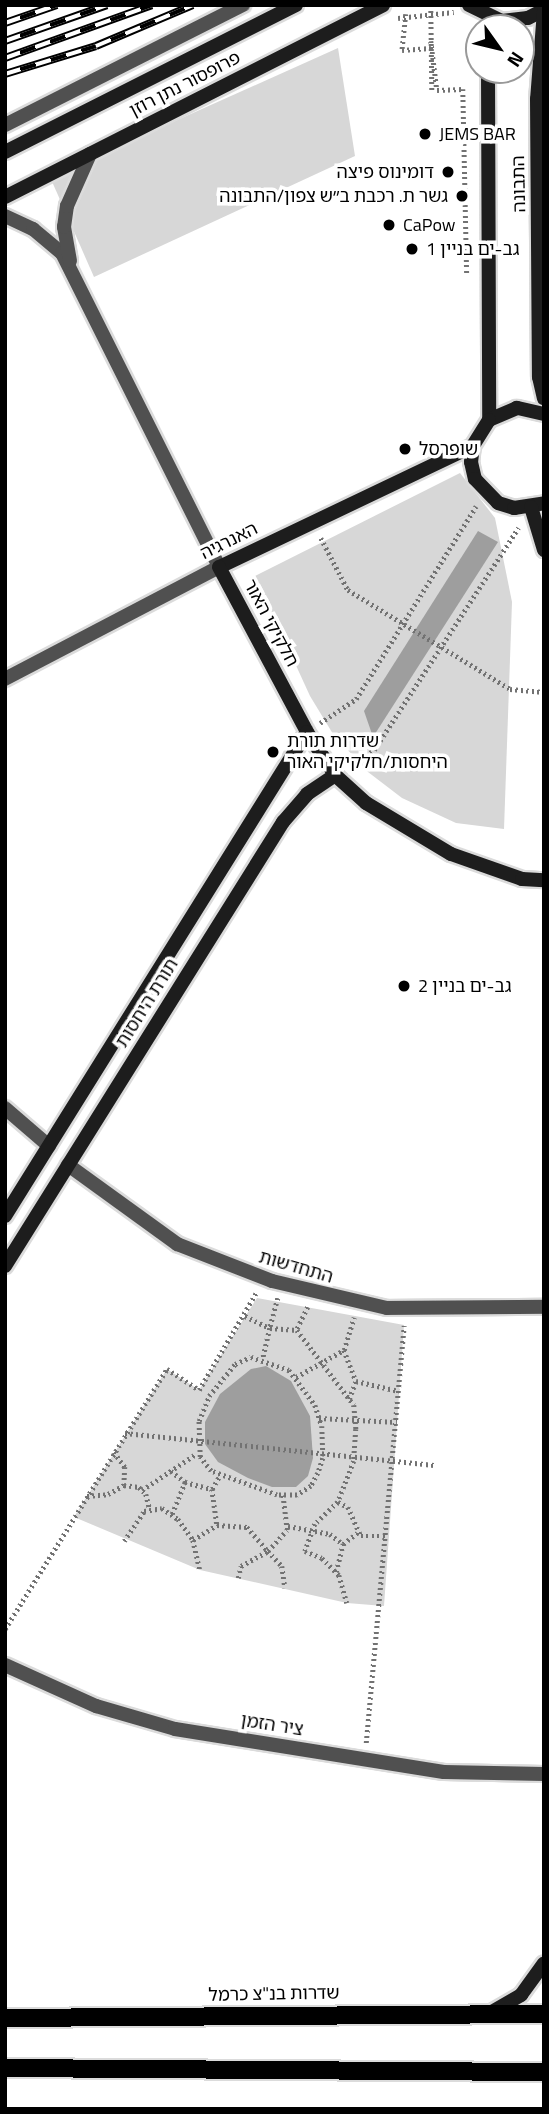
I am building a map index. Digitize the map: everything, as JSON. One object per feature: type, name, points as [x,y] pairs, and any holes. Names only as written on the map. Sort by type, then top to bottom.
[{"type":"main road","name":"שדרות בנ\"צ כרמל","points":[[5,2018],[544,2014]]},
{"type":"main road","points":[[5,2068],[544,2072]]},
{"type":"street","points":[[5,125],[243,5]]},
{"type":"street","name":"פרופסור נתן רוזן","points":[[5,152],[296,5]]},
{"type":"street","name":"פרופסור נתן רוזן","points":[[5,197],[383,5]]},
{"type":"street","points":[[473,8],[517,21],[544,10]]},
{"type":"street","name":"התבונה","points":[[544,10],[537,99],[539,377],[544,398]]},
{"type":"street","name":"התבונה","points":[[488,84],[489,420]]},
{"type":"street","name":"חלקיקי האור","points":[[73,272],[64,227],[67,206],[90,153]]},
{"type":"street","name":"חלקיקי האור","points":[[5,216],[50,240],[73,272],[219,566],[307,732],[335,775],[376,810],[452,855],[522,879],[544,880]]},
{"type":"street","points":[[544,414],[517,408],[489,420],[472,446],[475,479],[484,493],[514,508],[537,505],[544,550]]},
{"type":"street","name":"האנרגיה","points":[[5,680],[219,566],[472,446]]},
{"type":"street","name":"תורת היחסות","points":[[5,1216],[307,732]]},
{"type":"street","name":"תורת היחסות","points":[[5,1266],[283,822],[307,794],[335,775]]},
{"type":"street","points":[[5,1108],[49,1146]]},
{"type":"street","name":"התחדשות","points":[[68,1165],[177,1244],[253,1275],[315,1294],[356,1303],[444,1310],[544,1307]]},
{"type":"street","name":"ציר הזמן","points":[[5,1665],[96,1706],[175,1730],[444,1772],[544,1774]]},
{"type":"street","points":[[489,2013],[522,1996],[544,1963]]},
{"type":"path","points":[[430,5],[435,90]]},
{"type":"path","points":[[406,13],[402,50],[431,48]]},
{"type":"path","points":[[431,41],[435,90]]},
{"type":"path","points":[[435,90],[488,88]]},
{"type":"path","points":[[463,89],[468,286]]},
{"type":"path","points":[[307,732],[356,699],[484,493]]},
{"type":"path","points":[[335,775],[374,750],[537,505]]},
{"type":"path","points":[[313,523],[348,590],[510,689],[544,692]]},
{"type":"path","points":[[199,1390],[257,1298],[253,1275]]},
{"type":"path","points":[[263,1359],[282,1284]]},
{"type":"path","points":[[297,1330],[315,1294]]},
{"type":"path","points":[[349,1399],[356,1381],[344,1350],[356,1303]]},
{"type":"path","points":[[245,1316],[270,1328],[297,1330],[349,1399],[355,1419],[354,1457],[338,1502],[312,1531],[305,1551],[322,1558],[336,1572],[346,1603]]},
{"type":"path","points":[[364,1760],[394,1461],[404,1325]]},
{"type":"path","points":[[296,1377],[325,1364],[344,1350]]},
{"type":"path","points":[[251,1357],[263,1359],[296,1377],[319,1418],[323,1454],[311,1486],[297,1495],[283,1495],[211,1471],[200,1457],[197,1441],[199,1421],[209,1396],[235,1364],[251,1357]]},
{"type":"path","points":[[5,1629],[167,1369],[209,1396]]},
{"type":"path","points":[[356,1381],[399,1391]]},
{"type":"path","points":[[319,1418],[397,1422]]},
{"type":"path","points":[[125,1433],[436,1465]]},
{"type":"path","points":[[114,1452],[125,1467],[124,1485]]},
{"type":"path","points":[[87,1496],[108,1494],[124,1485],[142,1490],[197,1454]]},
{"type":"path","points":[[171,1471],[185,1482],[212,1489]]},
{"type":"path","points":[[217,1525],[212,1489],[220,1475]]},
{"type":"path","points":[[172,1514],[185,1482]]},
{"type":"path","points":[[142,1490],[150,1510]]},
{"type":"path","points":[[238,1578],[241,1566],[268,1550],[288,1526],[283,1495]]},
{"type":"path","points":[[338,1502],[353,1516],[357,1533]]},
{"type":"path","points":[[124,1541],[141,1514],[162,1508],[172,1514],[193,1540],[200,1570]]},
{"type":"path","points":[[193,1540],[217,1525],[247,1527],[282,1566],[285,1588]]},
{"type":"path","points":[[288,1526],[330,1534],[343,1544]]},
{"type":"path","points":[[336,1572],[343,1544],[357,1533],[387,1536]]},
{"type":"shaded area","points":[[338,48],[355,156],[94,277],[50,177]]},
{"type":"shaded area","points":[[460,473],[495,518],[512,602],[504,829],[456,823],[402,798],[368,772],[333,734],[310,696],[255,576]]},
{"type":"shaded area","points":[[478,531],[498,542],[373,737],[364,711]]},
{"type":"shaded area","points":[[257,1298],[404,1325],[384,1606],[347,1603],[200,1570],[74,1517],[167,1369],[199,1390]]},
{"type":"shaded area","points":[[266,1366],[291,1381],[310,1416],[313,1458],[308,1476],[296,1487],[272,1487],[248,1478],[218,1462],[205,1444],[205,1422],[220,1394],[251,1369]]},
{"type":"railway","points":[[5,23],[57,5]]},
{"type":"railway","points":[[5,41],[107,5]]},
{"type":"railway","points":[[5,58],[152,5]]},
{"type":"railway","points":[[5,74],[96,46],[193,5]]},
{"type":"place","name":"JEMS BAR","points":[[425,134]]},
{"type":"place","name":"דומינוס פיצה","points":[[448,172]]},
{"type":"place","name":"גשר ת. רכבת ב״ש צפון/התבונה","points":[[462,196]]},
{"type":"place","name":"CaPow","points":[[389,225]]},
{"type":"place","name":"גב-ים בניין 1","points":[[412,249]]},
{"type":"place","name":"שופרסל","points":[[405,449]]},
{"type":"place","name":"שדרות תורת היחסות/חלקיקי האור","points":[[273,752]]},
{"type":"place","name":"גב-ים בניין 2","points":[[404,986]]}]
